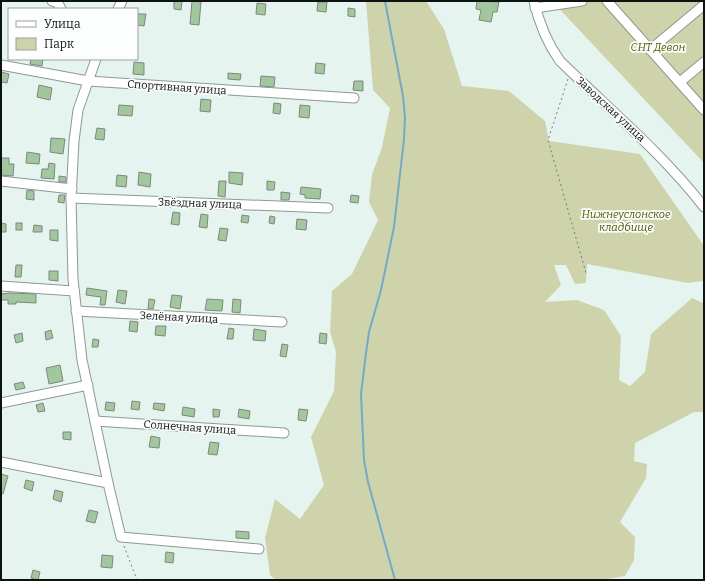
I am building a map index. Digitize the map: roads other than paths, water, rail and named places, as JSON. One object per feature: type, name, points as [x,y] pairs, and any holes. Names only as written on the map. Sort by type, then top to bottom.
[{"type":"street","points":[[52,1],[58,3],[60,8]]},
{"type":"street","points":[[534,4],[582,1]]},
{"type":"street","points":[[607,1],[704,110]]},
{"type":"street","name":"Заводская улица","points":[[534,4],[550,48],[560,61],[646,142],[674,171],[704,207]]},
{"type":"street","points":[[650,50],[704,5]]},
{"type":"street","points":[[96,60],[78,110],[74,141],[71,198],[72,279],[82,360],[108,484],[122,538],[259,549]]},
{"type":"street","points":[[680,82],[704,62]]},
{"type":"street","name":"Спортивная улица","points":[[1,65],[88,82],[354,98]]},
{"type":"street","points":[[1,181],[72,189]]},
{"type":"street","name":"Звёздная улица","points":[[71,198],[328,208]]},
{"type":"street","points":[[1,286],[74,291]]},
{"type":"street","name":"Зелёная улица","points":[[76,311],[282,322]]},
{"type":"street","points":[[1,403],[88,385]]},
{"type":"street","name":"Солнечная улица","points":[[95,421],[284,434]]},
{"type":"street","points":[[1,462],[108,484]]},
{"type":"waterway","points":[[385,1],[403,96],[405,117],[404,139],[394,227],[381,290],[369,332],[361,394],[364,460],[368,482],[395,580]]},
{"type":"park label","name":"СНТ Девон","points":[[658,47]]},
{"type":"park label","name":"Нижнеуслонское кладбище","points":[[626,220]]}]
